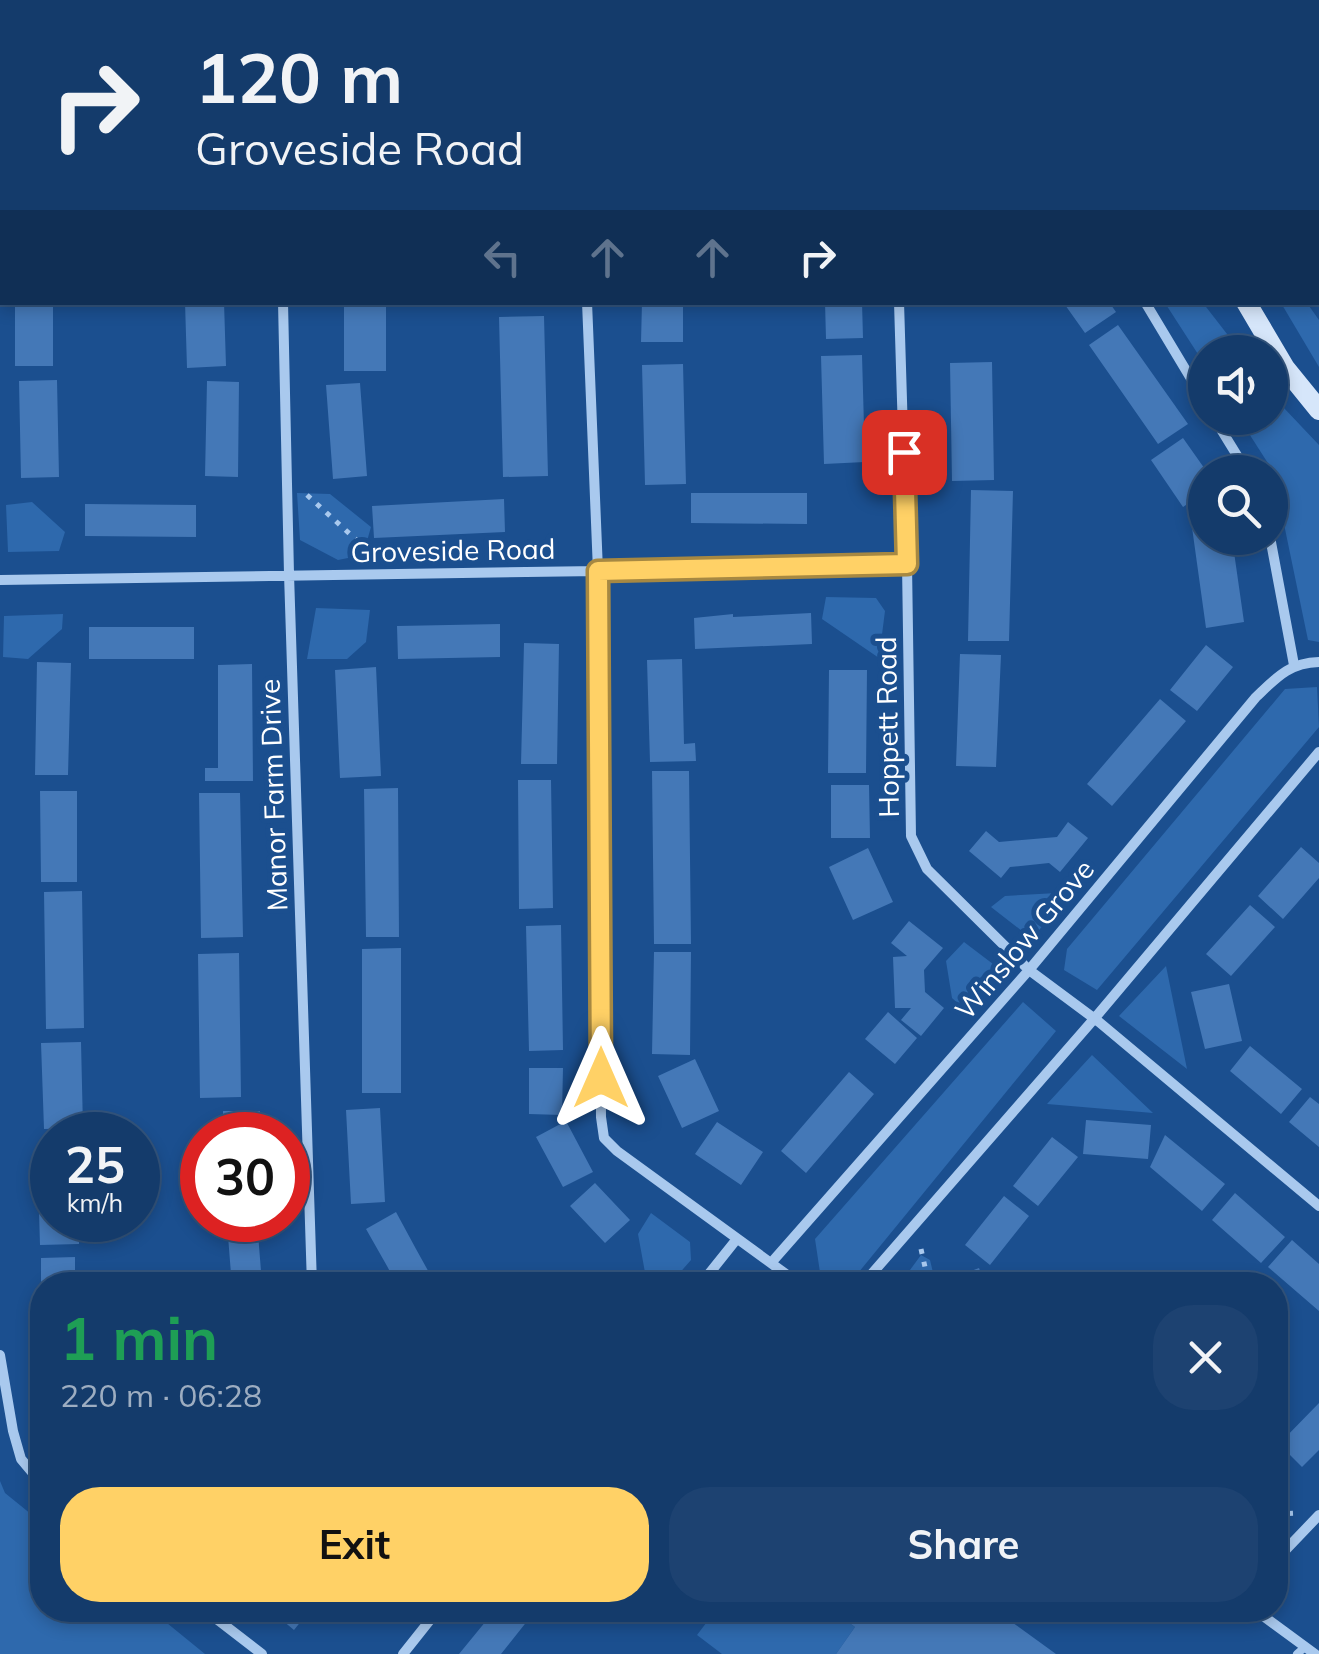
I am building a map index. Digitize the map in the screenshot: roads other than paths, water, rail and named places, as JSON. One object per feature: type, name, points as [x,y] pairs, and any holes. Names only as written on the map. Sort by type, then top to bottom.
[{"type":"main road","points":[[1248,305],[1285,368],[1319,410]]},
{"type":"street","name":"Manor Farm Drive","points":[[283,305],[312,1272]]},
{"type":"street","points":[[586,305],[598,571],[604,1138],[617,1152],[784,1272]]},
{"type":"street","name":"Hoppett Road","points":[[900,305],[911,836],[927,869],[1029,970],[1094,1019],[1319,1206]]},
{"type":"street","points":[[1146,305],[1188,374]]},
{"type":"street","points":[[1273,555],[1294,665],[1319,662]]},
{"type":"street","name":"Groveside Road","points":[[0,580],[907,564]]},
{"type":"street","name":"Winslow Grove","points":[[771,1262],[1029,970],[1256,697],[1294,665]]},
{"type":"street","points":[[873,1272],[1319,752]]},
{"type":"street","points":[[710,1272],[736,1240]]},
{"type":"street","points":[[0,1355],[13,1431],[22,1459],[30,1469]]},
{"type":"street","points":[[1288,1547],[1319,1515]]},
{"type":"street","points":[[221,1622],[262,1654]]},
{"type":"street","points":[[403,1654],[428,1622]]},
{"type":"street","points":[[1270,1622],[1306,1652]]}]
